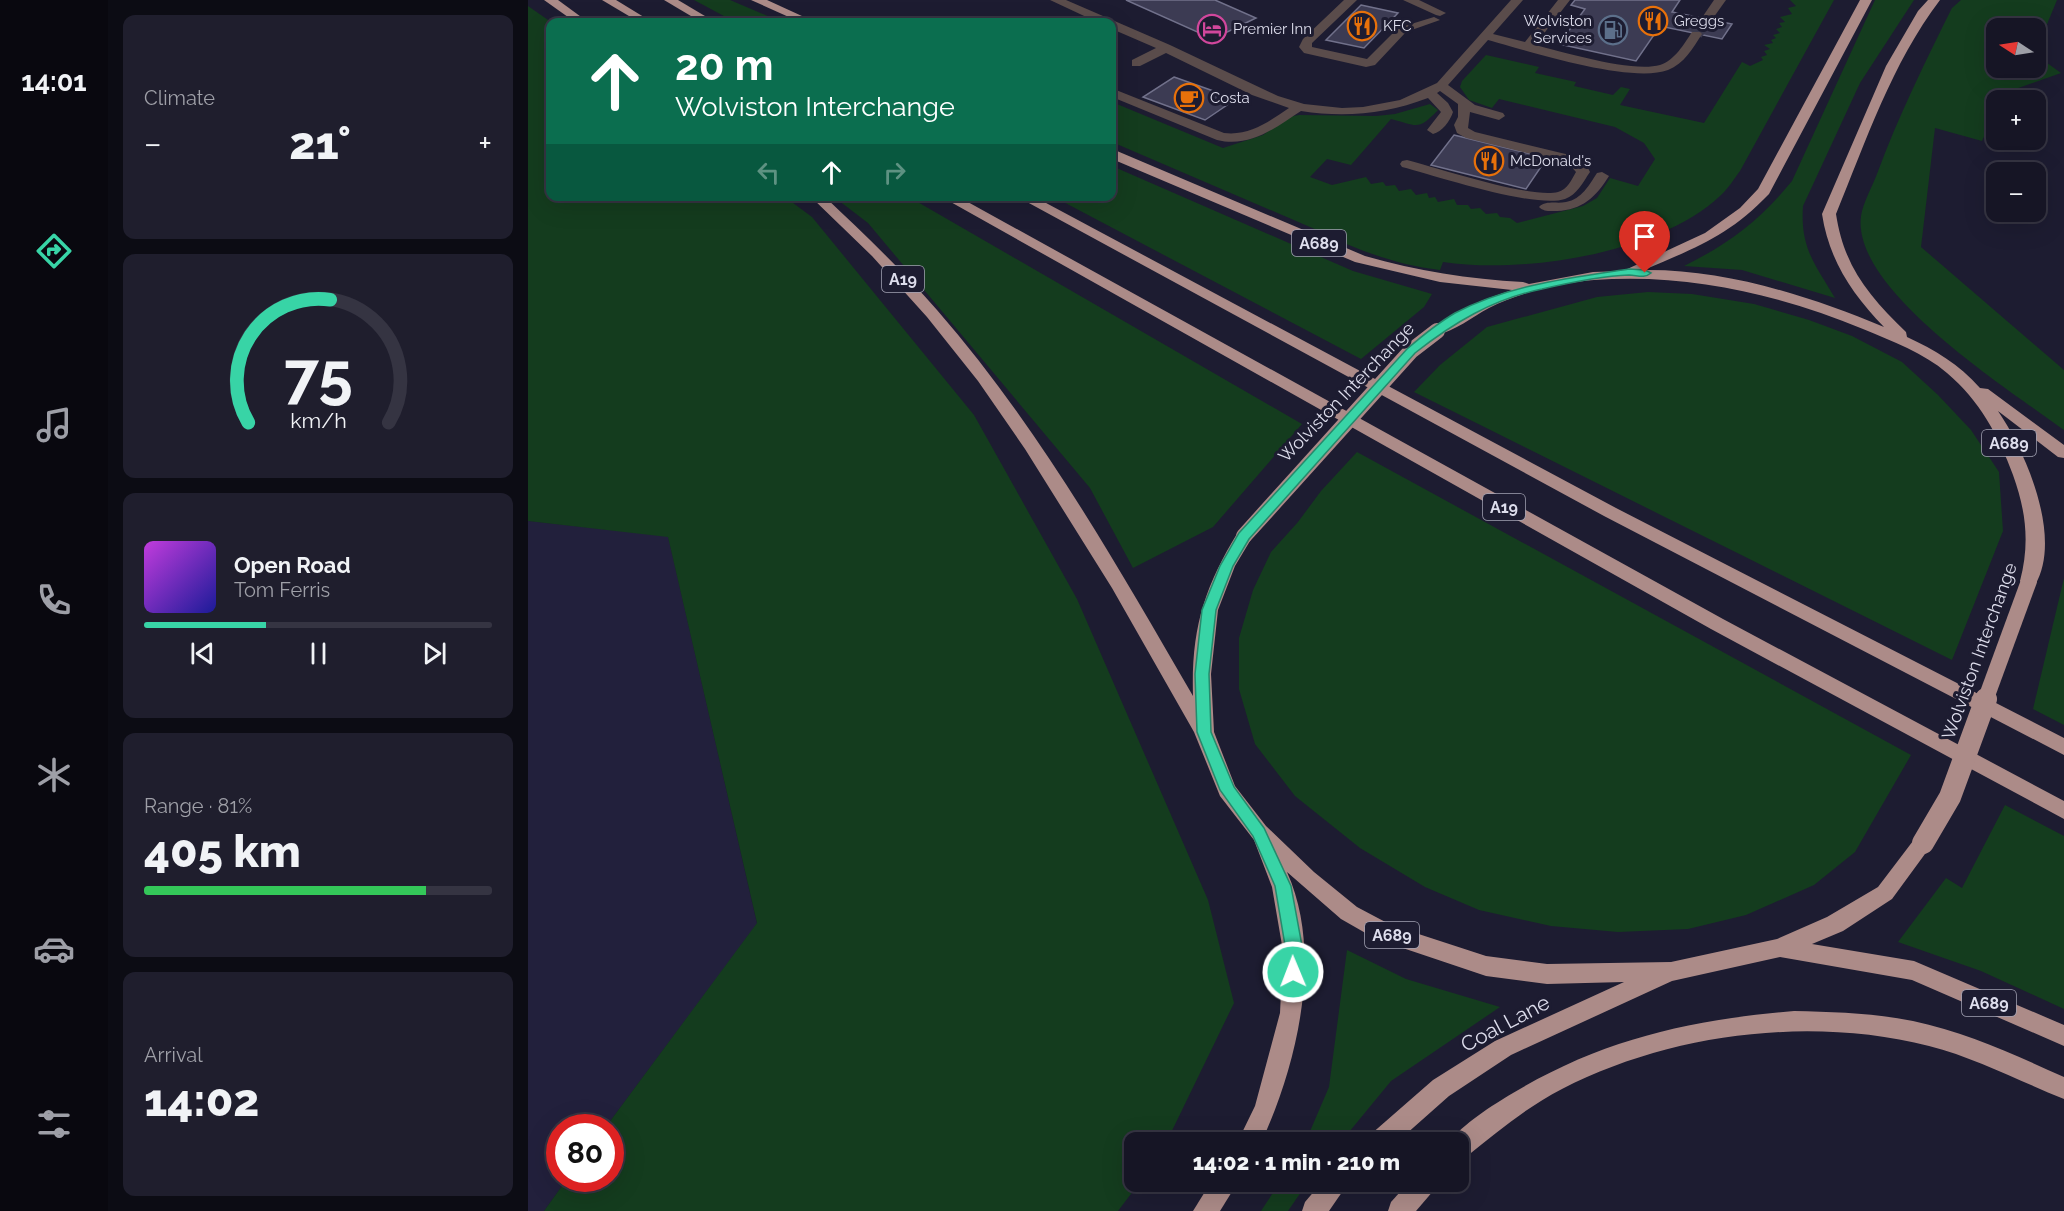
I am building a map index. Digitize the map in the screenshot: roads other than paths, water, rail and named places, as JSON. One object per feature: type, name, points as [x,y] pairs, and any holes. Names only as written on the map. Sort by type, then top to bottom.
[{"type":"highway","points":[[550,0],[576,18]]},
{"type":"highway","points":[[608,0],[639,18]]},
{"type":"highway","points":[[670,0],[702,18]]},
{"type":"highway","points":[[757,0],[800,18]]},
{"type":"highway","name":"A689","points":[[1629,272],[1710,236],[1745,211],[1764,191],[1866,0]]},
{"type":"highway","name":"A689","points":[[1909,343],[1873,307],[1849,278],[1830,235],[1828,214],[1892,66],[1924,10],[1934,0]]},
{"type":"highway","name":"A689","points":[[1116,156],[1326,246],[1396,271],[1456,281],[1539,286]]},
{"type":"highway","name":"A19","points":[[822,201],[860,234],[913,290],[980,372],[1077,513],[1204,732]]},
{"type":"highway","name":"A19","points":[[955,201],[1717,624],[2064,811]]},
{"type":"highway","name":"A19","points":[[1031,201],[1621,517],[2064,747]]},
{"type":"highway","name":"Wolviston Interchange","points":[[1629,272],[1716,279],[1814,304],[1909,343],[1959,375],[2000,424],[2031,501],[2037,537],[2036,559],[1950,797],[1923,843],[1885,893],[1836,924],[1780,948],[1671,972],[1547,974],[1486,966],[1384,932],[1349,913],[1307,878],[1259,832],[1227,790],[1204,732],[1202,674],[1209,610],[1226,566],[1244,536],[1411,351],[1458,316],[1493,300],[1539,286],[1629,272]]},
{"type":"highway","points":[[1959,375],[2064,453]]},
{"type":"highway","name":"A689","points":[[1254,1132],[1266,1107],[1291,1013],[1294,951],[1283,886],[1259,832]]},
{"type":"highway","name":"A689","points":[[1780,948],[1914,971],[2064,1036]]},
{"type":"highway","name":"Coal Lane","points":[[1391,1132],[1441,1088],[1503,1048],[1671,972]]},
{"type":"highway","points":[[1469,1140],[1512,1105],[1580,1067],[1663,1040],[1768,1021],[1834,1019],[1912,1031],[1988,1054],[2064,1088]]},
{"type":"highway","points":[[1205,1211],[1219,1192]]},
{"type":"highway","points":[[1314,1211],[1329,1192]]},
{"type":"highway","points":[[1400,1211],[1416,1192]]},
{"type":"lane","points":[[1056,0],[1093,18]]},
{"type":"lane","points":[[1351,0],[1307,42],[1305,47],[1308,50],[1366,63],[1371,62],[1402,30],[1437,17],[1409,0]]},
{"type":"lane","points":[[1116,27],[1281,102],[1347,111],[1376,110],[1430,94],[1441,86],[1517,0]]},
{"type":"lane","points":[[1528,46],[1563,0]]},
{"type":"lane","points":[[1707,19],[1720,0]]},
{"type":"lane","points":[[1486,36],[1630,70],[1659,70],[1681,59],[1696,34]]},
{"type":"lane","points":[[1136,63],[1166,48]]},
{"type":"lane","points":[[1441,86],[1464,104],[1499,116]]},
{"type":"lane","points":[[1430,94],[1444,106],[1447,112],[1433,130]]},
{"type":"lane","points":[[1116,95],[1222,137],[1236,140],[1258,133],[1299,106]]},
{"type":"lane","points":[[1464,104],[1464,117],[1460,125],[1462,130],[1471,135],[1573,160],[1580,165],[1583,172],[1570,192],[1548,197],[1527,194],[1403,168],[1534,207],[1568,207],[1582,202],[1593,192],[1602,176]]},
{"type":"tunnel","points":[[1696,34],[1707,19]]},
{"type":"place","name":"Greggs","points":[[1653,21]]},
{"type":"place","name":"KFC","points":[[1362,26]]},
{"type":"place","name":"Premier Inn","points":[[1212,29]]},
{"type":"place","name":"Wolviston Services","points":[[1613,30]]},
{"type":"place","name":"Costa","points":[[1189,98]]},
{"type":"place","name":"McDonald's","points":[[1489,161]]}]
